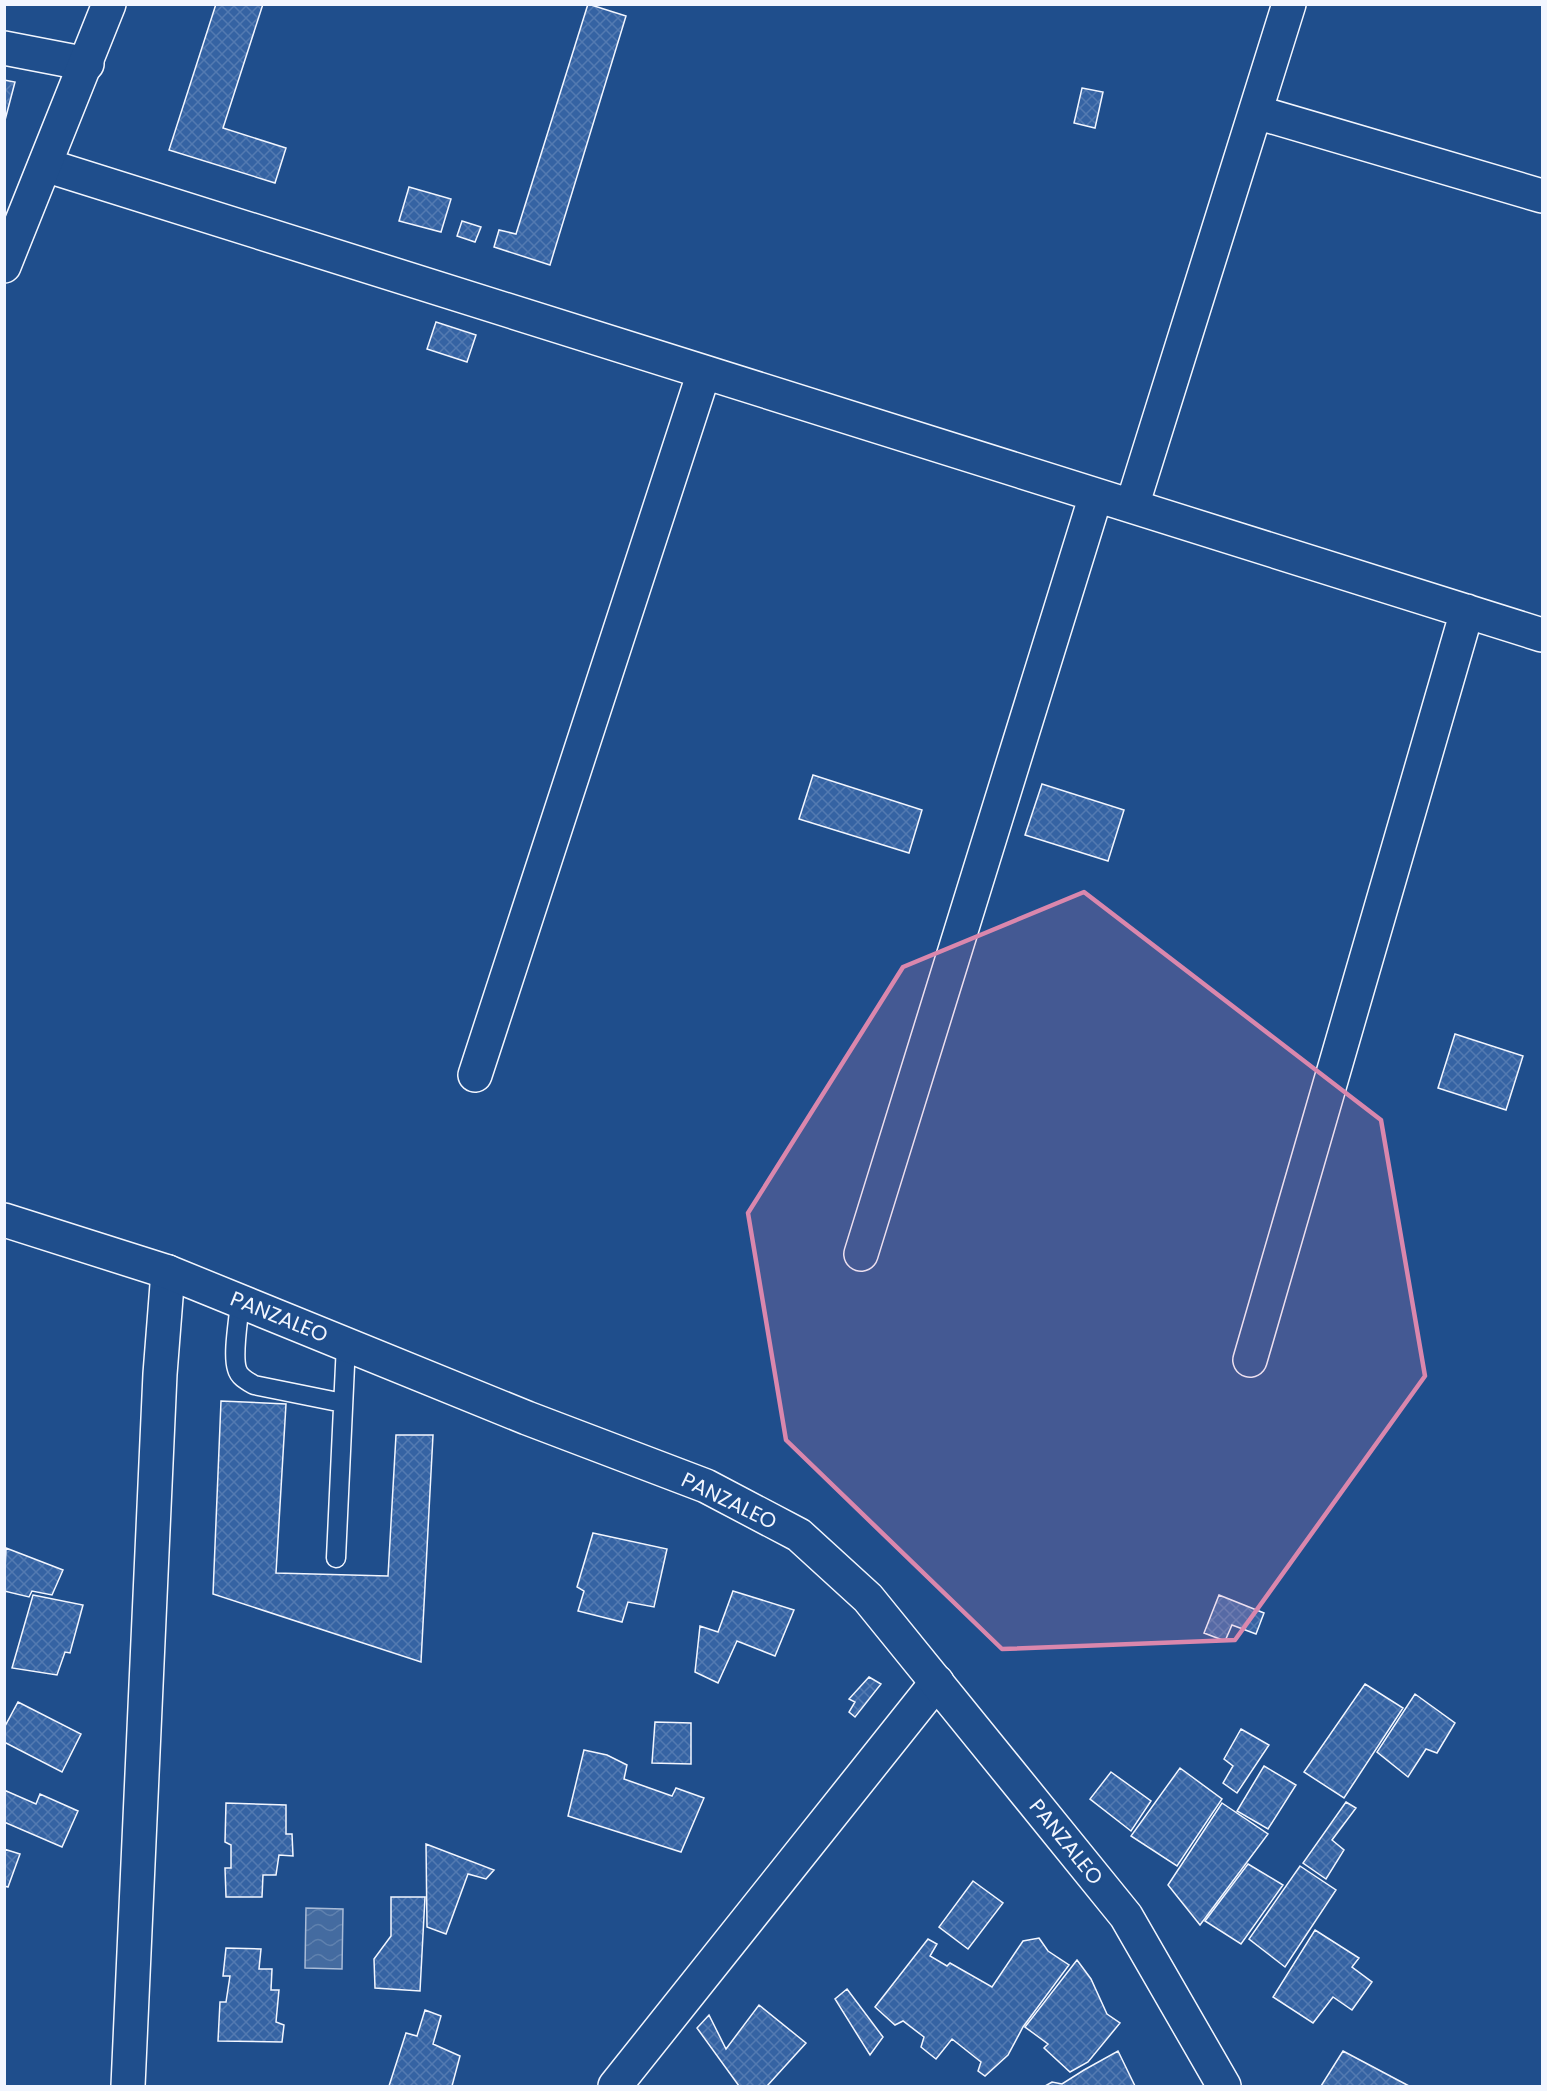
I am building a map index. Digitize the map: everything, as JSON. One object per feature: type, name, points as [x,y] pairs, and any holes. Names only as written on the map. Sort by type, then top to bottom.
[{"type":"street","points":[[4,266],[87,64],[109,4]]},
{"type":"street","points":[[1132,506],[1289,4]]},
{"type":"street","points":[[4,48],[87,64]]},
{"type":"street","points":[[1256,112],[1542,196]]},
{"type":"street","points":[[45,165],[1542,635]]},
{"type":"street","points":[[475,1075],[704,372]]},
{"type":"street","points":[[861,1254],[1096,495]]},
{"type":"street","points":[[1250,1360],[1467,611]]},
{"type":"street","name":"PANZALEO","points":[[4,1220],[168,1272],[527,1418],[706,1486],[799,1535],[867,1598],[1126,1916],[1224,2086]]},
{"type":"street","points":[[128,2086],[159,1386],[168,1272]]},
{"type":"street","points":[[615,2086],[937,1682]]},
{"type":"lane","points":[[240,1301],[237,1369],[243,1379],[254,1385],[343,1403]]},
{"type":"lane","points":[[336,1558],[346,1344]]},
{"type":"highlighted area","points":[[1084,892],[1381,1120],[1425,1376],[1235,1640],[1002,1649],[786,1440],[748,1213],[903,967]]},
{"type":"water","points":[[306,1908],[343,1909],[342,1969],[305,1968]]},
{"type":"building","points":[[216,4],[263,4],[223,128],[286,148],[275,183],[169,150]]},
{"type":"building","points":[[588,4],[626,16],[550,265],[494,247],[499,230],[516,234]]},
{"type":"building","points":[[4,80],[15,82],[4,124]]},
{"type":"building","points":[[1082,88],[1103,92],[1095,128],[1074,123]]},
{"type":"building","points":[[409,187],[451,199],[441,232],[399,221]]},
{"type":"building","points":[[462,221],[481,227],[475,242],[457,236]]},
{"type":"building","points":[[436,322],[476,335],[467,362],[427,349]]},
{"type":"building","points":[[813,775],[922,810],[909,853],[799,819]]},
{"type":"building","points":[[1042,784],[1124,810],[1108,861],[1025,835]]},
{"type":"building","points":[[1455,1034],[1523,1056],[1506,1110],[1438,1088]]},
{"type":"building","points":[[221,1401],[286,1404],[276,1573],[388,1576],[396,1435],[433,1435],[421,1662],[213,1594]]},
{"type":"building","points":[[593,1533],[667,1549],[654,1607],[628,1602],[622,1622],[578,1611],[584,1591],[577,1587]]},
{"type":"building","points":[[6,1548],[63,1570],[52,1595],[32,1591],[29,1597],[4,1591]]},
{"type":"building","points":[[733,1591],[794,1610],[775,1656],[737,1641],[718,1683],[695,1672],[700,1626],[718,1632]]},
{"type":"building","points":[[33,1595],[83,1605],[70,1653],[65,1652],[57,1675],[12,1668]]},
{"type":"building","points":[[1219,1595],[1264,1613],[1256,1634],[1232,1625],[1225,1641],[1204,1633]]},
{"type":"building","points":[[869,1677],[881,1684],[855,1717],[849,1712],[855,1702],[849,1699]]},
{"type":"building","points":[[1365,1684],[1403,1708],[1344,1798],[1304,1772]]},
{"type":"building","points":[[1415,1694],[1455,1723],[1437,1753],[1426,1749],[1408,1777],[1377,1752]]},
{"type":"building","points":[[18,1702],[81,1734],[62,1772],[4,1742],[4,1728]]},
{"type":"building","points":[[655,1722],[691,1723],[691,1764],[652,1763]]},
{"type":"building","points":[[1241,1729],[1269,1745],[1237,1793],[1223,1783],[1233,1766],[1224,1759]]},
{"type":"building","points":[[584,1750],[607,1755],[627,1765],[624,1779],[672,1796],[676,1788],[704,1798],[681,1852],[568,1816]]},
{"type":"building","points":[[1264,1766],[1296,1785],[1268,1829],[1237,1811]]},
{"type":"building","points":[[1180,1768],[1222,1799],[1177,1866],[1131,1836]]},
{"type":"building","points":[[1111,1772],[1151,1801],[1131,1831],[1090,1799]]},
{"type":"building","points":[[4,1790],[36,1804],[40,1794],[78,1811],[62,1847],[4,1822]]},
{"type":"building","points":[[1346,1802],[1356,1808],[1332,1840],[1344,1850],[1326,1879],[1303,1863]]},
{"type":"building","points":[[226,1803],[286,1805],[286,1834],[292,1834],[293,1856],[279,1855],[276,1875],[263,1875],[262,1897],[226,1897],[225,1868],[231,1868],[231,1845],[225,1842]]},
{"type":"building","points":[[1222,1803],[1268,1834],[1200,1925],[1168,1885]]},
{"type":"building","points":[[426,1844],[494,1870],[486,1879],[468,1874],[446,1934],[427,1927]]},
{"type":"building","points":[[4,1849],[20,1854],[8,1887],[4,1886]]},
{"type":"building","points":[[1248,1864],[1283,1885],[1241,1944],[1205,1921]]},
{"type":"building","points":[[1300,1866],[1336,1890],[1285,1967],[1249,1939]]},
{"type":"building","points":[[973,1881],[1003,1903],[968,1949],[939,1927]]},
{"type":"building","points":[[391,1897],[425,1897],[420,1991],[375,1988],[374,1959],[391,1936]]},
{"type":"building","points":[[1315,1930],[1359,1958],[1352,1967],[1372,1982],[1352,2010],[1333,1997],[1313,2023],[1273,1997]]},
{"type":"building","points":[[1039,1938],[1048,1951],[1069,1965],[1023,2027],[1008,2055],[985,2076],[978,2071],[981,2062],[952,2039],[936,2059],[921,2047],[924,2037],[903,2021],[895,2025],[875,2007],[928,1939],[937,1944],[930,1956],[947,1966],[950,1963],[992,1987],[1023,1941]]},
{"type":"building","points":[[226,1948],[261,1949],[259,1969],[272,1969],[271,1990],[279,1990],[276,2022],[284,2025],[282,2042],[218,2041],[220,2002],[226,2002],[230,1976],[223,1976]]},
{"type":"building","points":[[1077,1960],[1091,1979],[1107,2014],[1120,2023],[1088,2062],[1070,2072],[1044,2048],[1048,2044],[1025,2027]]},
{"type":"building","points":[[847,1989],[883,2037],[870,2055],[835,1999]]},
{"type":"building","points":[[759,2005],[806,2043],[767,2086],[739,2086],[697,2028],[709,2015],[726,2049]]},
{"type":"building","points":[[425,2010],[441,2016],[433,2044],[460,2056],[452,2086],[389,2086],[406,2033],[417,2036]]},
{"type":"building","points":[[1118,2051],[1135,2086],[1045,2086],[1052,2082],[1062,2084]]},
{"type":"building","points":[[1343,2051],[1409,2086],[1321,2086]]}]
